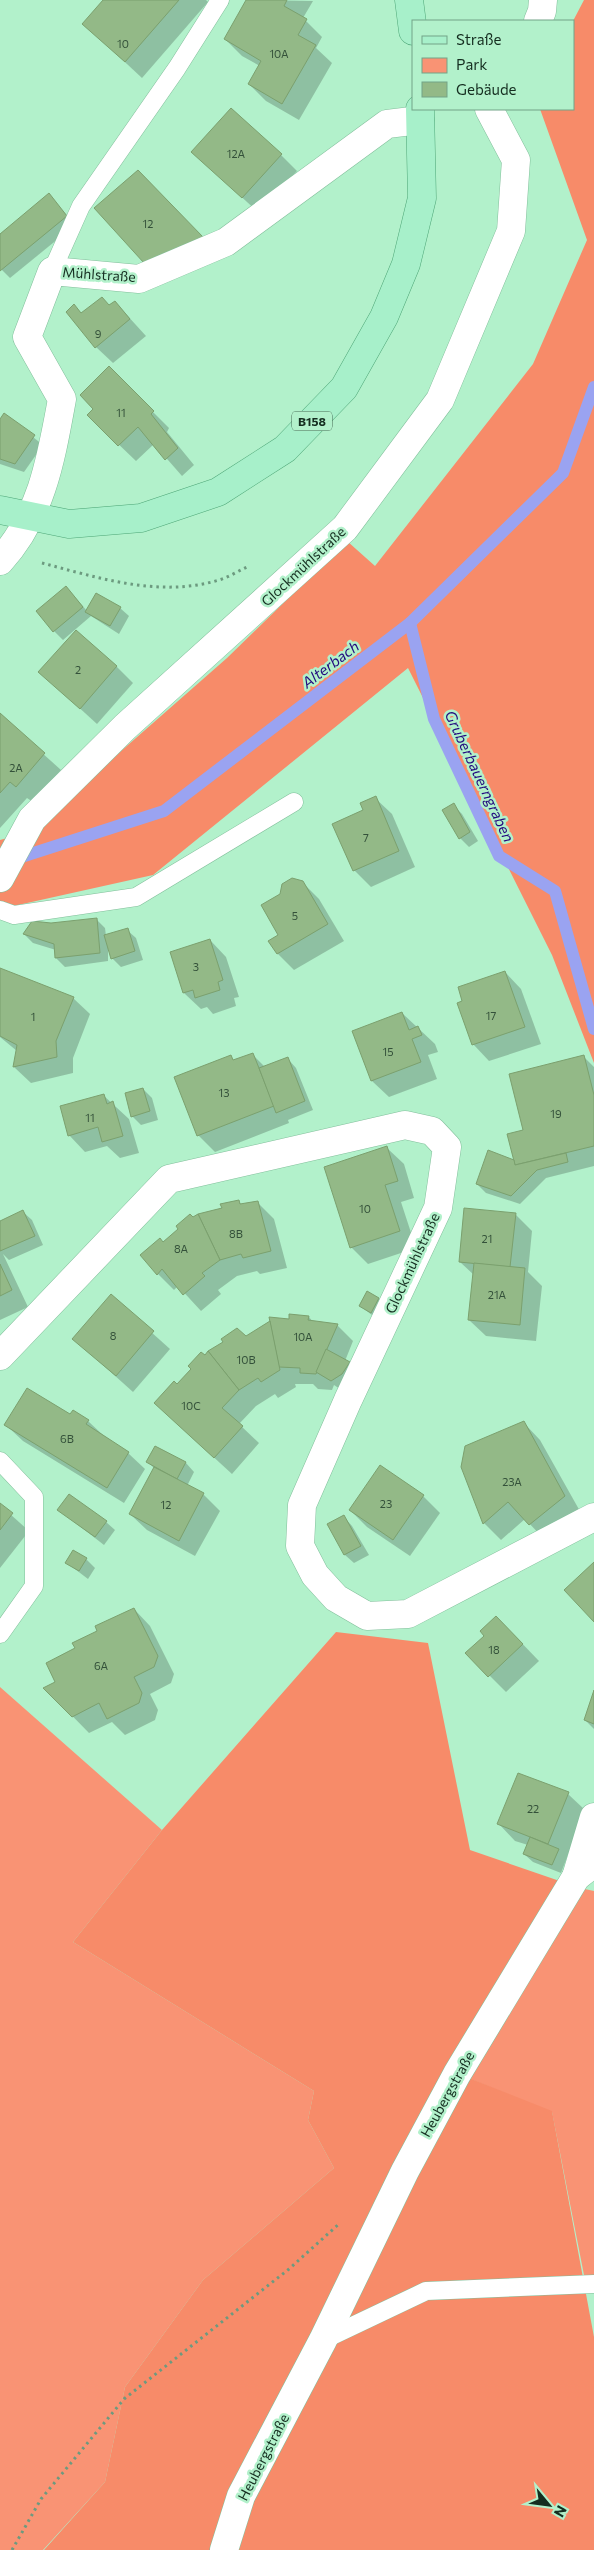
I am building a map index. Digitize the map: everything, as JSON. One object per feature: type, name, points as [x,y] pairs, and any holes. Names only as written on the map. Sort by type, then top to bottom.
[{"type":"main road","points":[[409,0],[412,23]]},
{"type":"main road","name":"B158","points":[[0,510],[69,524],[141,518],[218,492],[285,449],[344,388],[384,317],[406,264],[422,198],[420,114]]},
{"type":"street","points":[[538,20],[543,0]]},
{"type":"street","name":"Glockmühlstraße","points":[[0,878],[32,819],[125,727],[345,528],[440,400],[511,231],[516,160],[490,110]]},
{"type":"street","name":"Mühlstraße","points":[[8,552],[29,517],[48,473],[62,399],[26,337],[52,270],[139,279],[226,242],[387,124],[420,114]]},
{"type":"street","name":"Glockmühlstraße","points":[[0,1356],[169,1179],[405,1125],[432,1131],[447,1147],[438,1208],[348,1400],[302,1505],[300,1546],[314,1575],[336,1598],[367,1616],[408,1614],[594,1517]]},
{"type":"street","points":[[585,1870],[594,1817]]},
{"type":"street","name":"Heubergstraße","points":[[224,2550],[241,2496],[323,2340],[405,2171],[452,2082],[585,1870]]},
{"type":"lane","points":[[52,270],[81,206],[177,68],[220,0]]},
{"type":"lane","points":[[0,910],[14,915],[136,897],[294,802]]},
{"type":"lane","points":[[0,1461],[34,1497],[34,1586],[0,1634]]},
{"type":"lane","points":[[323,2340],[426,2291],[594,2284]]},
{"type":"path","points":[[8,552],[114,582],[150,586],[183,587],[210,582],[256,563]]},
{"type":"path","points":[[12,2550],[42,2499],[124,2399],[289,2269],[347,2216]]},
{"type":"green space","points":[[0,1687],[162,1830],[73,1942],[314,2091],[308,2120],[334,2168],[203,2280],[125,2387],[105,2482],[43,2550],[0,2550]]},
{"type":"green space","points":[[580,1888],[594,1891],[594,2275],[584,2275],[552,2112],[468,2078]]},
{"type":"shaded area","points":[[584,0],[594,0],[594,1063],[552,955],[408,668],[153,875],[0,909],[0,840],[29,832],[227,658],[347,541],[375,566],[533,364],[587,240],[540,110],[574,110],[574,20]]},
{"type":"shaded area","points":[[336,1632],[428,1643],[470,1850],[580,1888],[469,2078],[552,2111],[594,2337],[594,2550],[44,2550],[105,2482],[125,2387],[203,2280],[334,2168],[308,2120],[314,2091],[73,1942],[162,1830]]},
{"type":"building","points":[[103,0],[179,0],[125,62],[82,24]]},
{"type":"building","points":[[246,0],[287,0],[284,6],[307,19],[298,35],[316,45],[282,104],[248,84],[261,61],[224,39]]},
{"type":"building","points":[[231,108],[282,154],[242,198],[191,152]]},
{"type":"building","points":[[138,170],[203,237],[144,263],[94,208]]},
{"type":"building","points":[[49,193],[67,216],[0,271],[0,234]]},
{"type":"building","points":[[102,297],[109,305],[115,301],[130,319],[95,348],[66,312],[74,304],[81,313]]},
{"type":"building","points":[[109,366],[154,411],[151,414],[178,448],[165,460],[138,427],[118,446],[87,415],[93,409],[80,395]]},
{"type":"building","points":[[4,413],[35,435],[15,464],[0,459],[0,419]]},
{"type":"building","points":[[66,586],[83,607],[53,632],[36,611]]},
{"type":"building","points":[[96,593],[121,607],[110,626],[85,612]]},
{"type":"building","points":[[76,630],[117,666],[80,709],[38,672]]},
{"type":"building","points":[[0,713],[45,753],[16,787],[10,782],[0,793]]},
{"type":"building","points":[[376,796],[399,851],[353,871],[332,824],[363,810],[360,803]]},
{"type":"building","points":[[454,803],[470,832],[459,839],[442,810]]},
{"type":"building","points":[[292,878],[303,881],[328,924],[277,954],[268,941],[278,935],[261,905],[280,894],[282,884]]},
{"type":"building","points":[[97,918],[100,953],[55,958],[54,944],[23,934],[32,921],[51,923]]},
{"type":"building","points":[[128,928],[135,951],[111,959],[104,935]]},
{"type":"building","points":[[210,939],[223,980],[218,982],[220,990],[195,998],[193,990],[183,993],[170,952]]},
{"type":"building","points":[[0,968],[74,997],[56,1041],[57,1057],[13,1067],[17,1045],[0,1036]]},
{"type":"building","points":[[505,971],[525,1027],[472,1045],[457,1003],[462,1001],[458,987]]},
{"type":"building","points":[[402,1012],[409,1030],[418,1026],[422,1035],[412,1039],[421,1062],[371,1081],[352,1031]]},
{"type":"building","points":[[253,1053],[274,1106],[197,1136],[174,1077],[231,1055],[233,1060]]},
{"type":"building","points":[[584,1055],[594,1095],[594,1146],[515,1165],[507,1134],[523,1130],[509,1074]]},
{"type":"building","points":[[288,1057],[305,1101],[276,1113],[259,1068]]},
{"type":"building","points":[[143,1088],[150,1111],[131,1117],[125,1093]]},
{"type":"building","points":[[104,1094],[107,1104],[113,1101],[123,1136],[102,1142],[98,1127],[68,1136],[60,1106]]},
{"type":"building","points":[[387,1146],[398,1181],[385,1185],[400,1231],[350,1248],[324,1167]]},
{"type":"building","points":[[488,1150],[514,1160],[515,1165],[566,1153],[568,1162],[537,1170],[511,1196],[476,1184]]},
{"type":"building","points":[[239,1200],[240,1204],[258,1201],[271,1251],[243,1258],[241,1254],[220,1260],[198,1214],[222,1208],[220,1204]]},
{"type":"building","points":[[464,1208],[516,1213],[510,1267],[459,1262]]},
{"type":"building","points":[[23,1210],[35,1236],[0,1251],[0,1221]]},
{"type":"building","points":[[190,1214],[193,1217],[198,1214],[220,1260],[202,1273],[205,1276],[183,1295],[162,1269],[157,1275],[140,1255],[160,1238],[163,1242],[178,1229],[176,1226]]},
{"type":"building","points":[[474,1263],[525,1268],[520,1325],[468,1320]]},
{"type":"building","points":[[0,1264],[12,1290],[0,1296]]},
{"type":"building","points":[[367,1291],[379,1298],[371,1313],[359,1306]]},
{"type":"building","points":[[111,1294],[154,1331],[116,1376],[72,1339]]},
{"type":"building","points":[[289,1314],[309,1316],[308,1320],[338,1324],[316,1374],[300,1373],[300,1368],[279,1367],[269,1317],[289,1319]]},
{"type":"building","points":[[270,1321],[280,1370],[261,1382],[258,1378],[239,1390],[208,1351],[223,1342],[221,1339],[237,1328],[246,1336]]},
{"type":"building","points":[[326,1349],[350,1362],[342,1374],[331,1381],[316,1372]]},
{"type":"building","points":[[208,1351],[239,1390],[222,1408],[243,1426],[214,1458],[154,1403],[174,1381],[177,1384],[191,1369],[188,1366],[201,1352],[205,1355]]},
{"type":"building","points":[[27,1388],[70,1414],[73,1410],[89,1420],[86,1424],[129,1452],[107,1488],[4,1425]]},
{"type":"building","points":[[524,1421],[565,1496],[529,1525],[508,1502],[483,1524],[461,1467],[465,1446]]},
{"type":"building","points":[[155,1446],[186,1462],[177,1479],[146,1462]]},
{"type":"building","points":[[380,1465],[424,1495],[393,1540],[349,1510]]},
{"type":"building","points":[[154,1467],[204,1493],[179,1541],[129,1514]]},
{"type":"building","points":[[69,1494],[107,1521],[95,1537],[57,1510]]},
{"type":"building","points":[[0,1503],[13,1513],[0,1530]]},
{"type":"building","points":[[344,1515],[361,1546],[344,1555],[327,1524]]},
{"type":"building","points":[[73,1550],[87,1558],[79,1571],[65,1563]]},
{"type":"building","points":[[594,1562],[594,1622],[564,1590]]},
{"type":"building","points":[[134,1608],[158,1656],[154,1667],[134,1677],[142,1693],[139,1703],[107,1719],[99,1703],[72,1717],[43,1688],[55,1682],[46,1663],[75,1648],[72,1643],[97,1631],[95,1626]]},
{"type":"building","points":[[496,1616],[523,1644],[488,1677],[465,1653],[484,1636],[480,1631]]},
{"type":"building","points":[[594,1690],[594,1724],[584,1720]]},
{"type":"building","points":[[518,1773],[569,1792],[548,1844],[497,1824]]},
{"type":"building","points":[[530,1837],[559,1849],[552,1865],[523,1854]]},
{"type":"waterway","name":"Alterbach","points":[[12,860],[164,811],[410,623],[563,473],[594,387]]},
{"type":"waterway","name":"Gruberbauerngraben","points":[[410,623],[434,719],[499,856],[555,891],[594,1029]]}]
